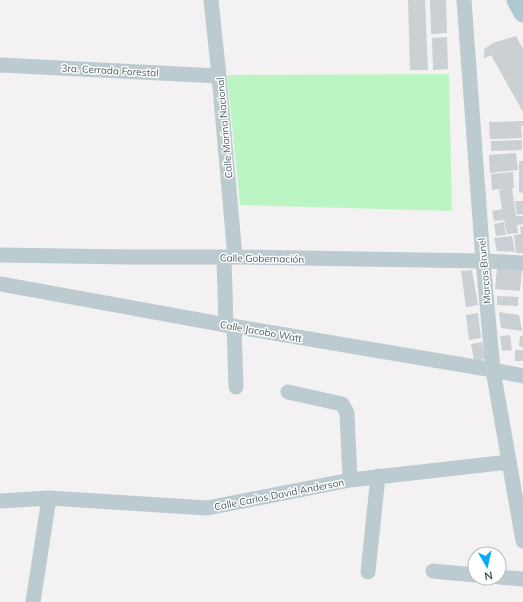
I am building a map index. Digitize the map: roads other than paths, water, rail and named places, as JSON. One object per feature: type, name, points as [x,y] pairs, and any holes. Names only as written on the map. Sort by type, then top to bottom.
[{"type":"main road","points":[[516,0],[523,13]]},
{"type":"street","name":"Calle Marina Nacional","points":[[211,0],[220,76],[229,257],[230,326],[236,387]]},
{"type":"street","name":"Marcos Brunel","points":[[464,0],[483,261],[493,370],[523,541]]},
{"type":"street","name":"3ra. Cerrada Forestal","points":[[0,65],[220,76]]},
{"type":"street","name":"Calle Gobernación","points":[[0,255],[229,257],[523,263]]},
{"type":"street","name":"Calle Jacobo Watt","points":[[0,284],[230,326],[523,376]]},
{"type":"street","points":[[288,392],[342,404],[347,412],[350,480]]},
{"type":"street","name":"Calle Carlos David Anderson","points":[[0,501],[50,498],[207,508],[350,480],[509,462]]},
{"type":"street","points":[[368,572],[378,476]]},
{"type":"street","points":[[33,602],[50,498]]},
{"type":"street","points":[[434,571],[467,574]]},
{"type":"street","points":[[507,578],[523,580]]}]
